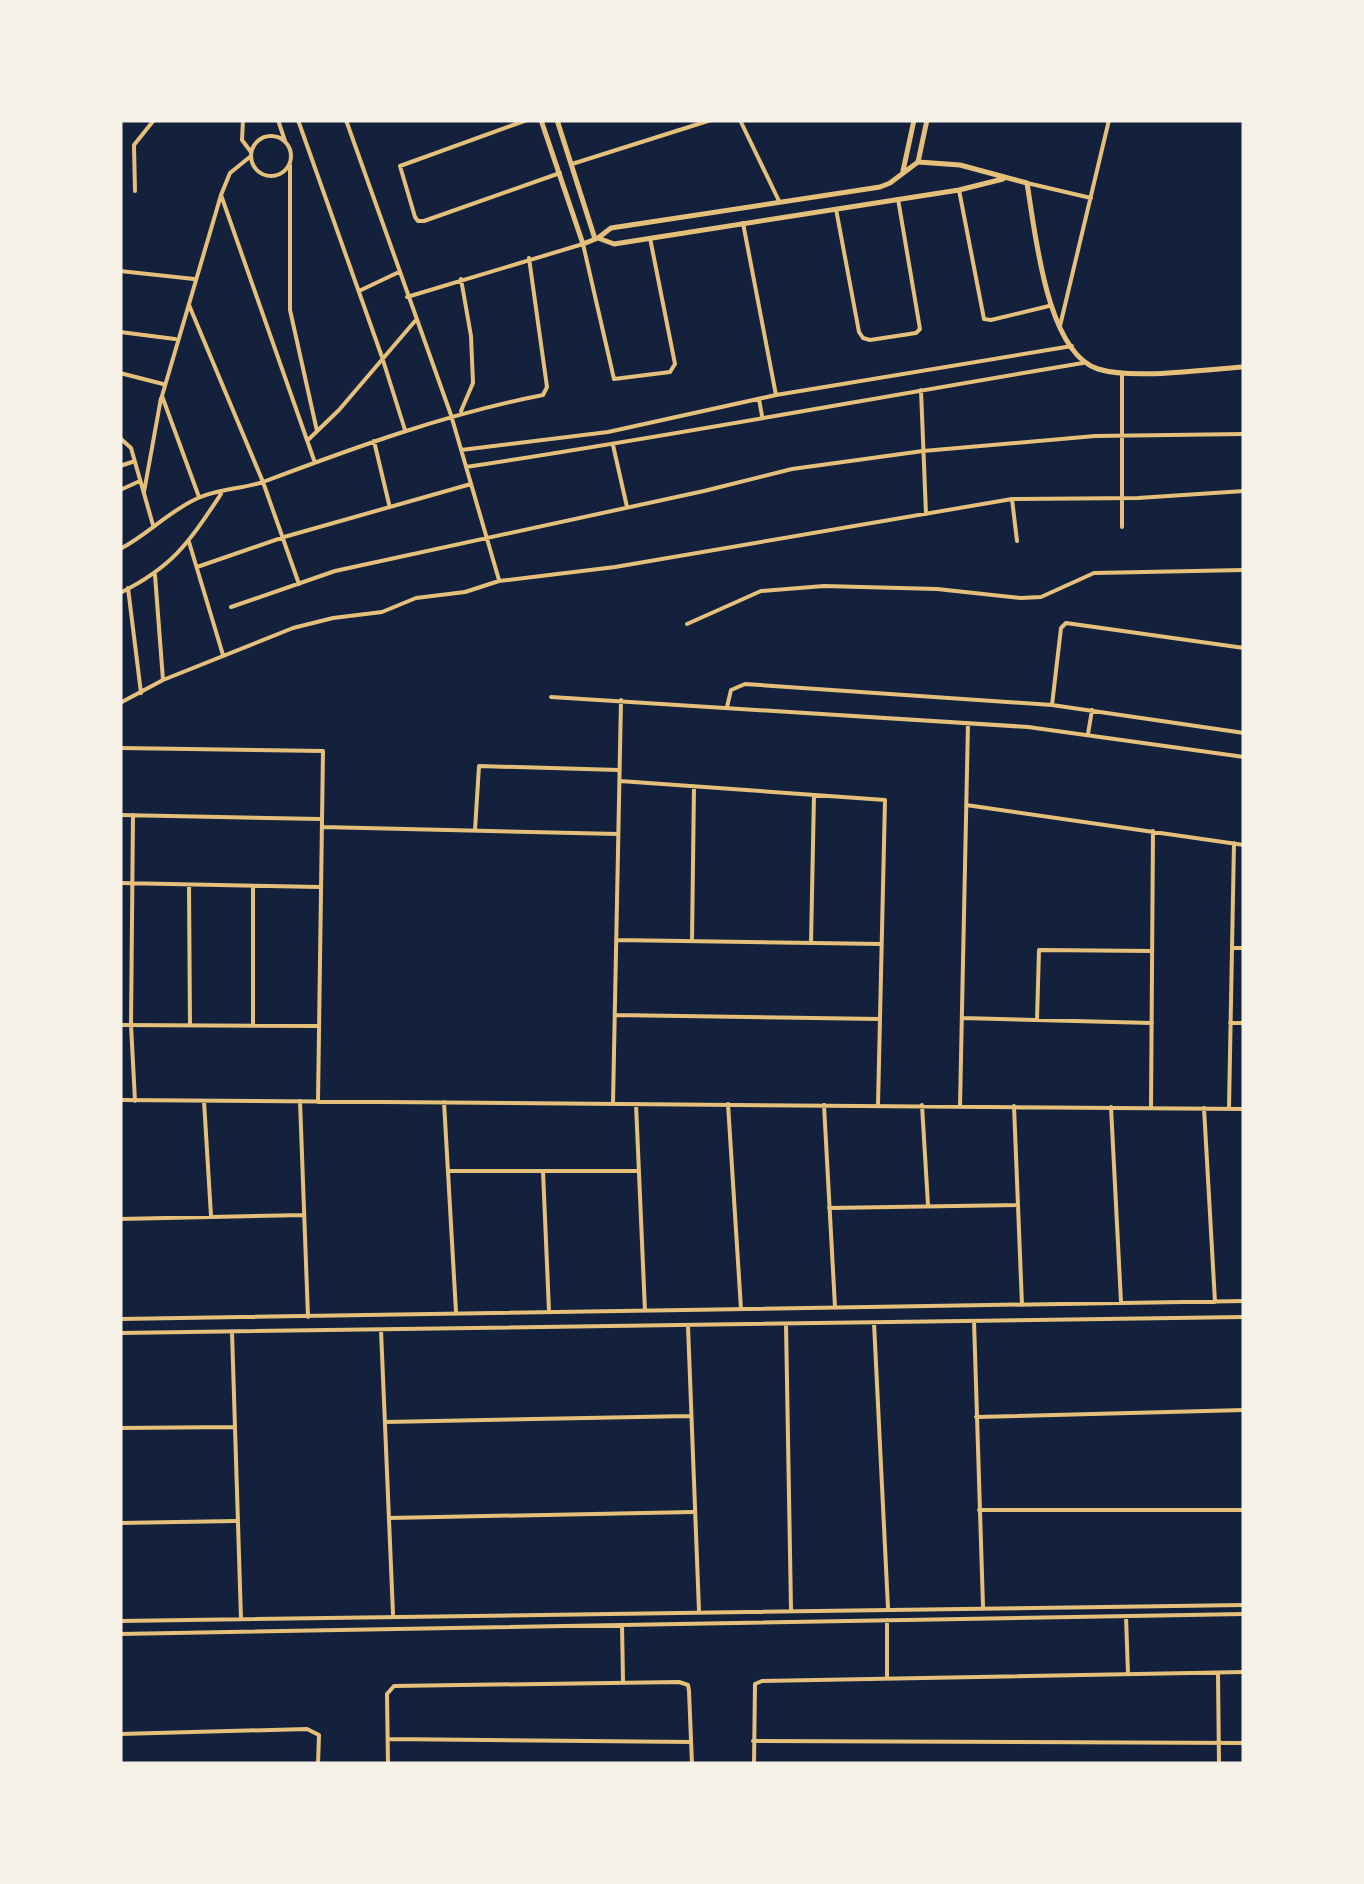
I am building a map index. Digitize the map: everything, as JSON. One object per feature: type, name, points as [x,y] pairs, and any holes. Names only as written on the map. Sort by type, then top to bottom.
[{"type":"street","points":[[136,191],[134,145],[154,120]]},
{"type":"street","points":[[243,120],[242,140],[256,170],[271,177],[290,164]]},
{"type":"street","points":[[278,120],[290,148],[290,310],[317,430]]},
{"type":"street","points":[[298,120],[405,430]]},
{"type":"street","points":[[346,120],[451,415],[499,581]]},
{"type":"street","points":[[526,120],[400,166],[415,217],[424,221],[560,174]]},
{"type":"street","points":[[541,120],[583,244],[612,375],[621,380],[670,372],[675,364],[650,238]]},
{"type":"street","points":[[556,120],[597,239]]},
{"type":"street","points":[[572,164],[711,120]]},
{"type":"street","points":[[740,120],[780,201]]},
{"type":"street","points":[[903,172],[914,120]]},
{"type":"street","points":[[918,162],[926,120]]},
{"type":"street","points":[[1062,120],[1078,120]]},
{"type":"street","points":[[1060,326],[1109,120]]},
{"type":"street","points":[[144,492],[163,384],[221,195],[235,165],[251,154],[261,138],[278,136],[285,141]]},
{"type":"street","points":[[408,296],[583,244],[611,228],[880,187],[918,162],[960,165],[1091,198]]},
{"type":"street","points":[[597,239],[611,244],[959,190],[1006,178]]},
{"type":"street","points":[[1027,183],[1049,306],[1084,362],[1099,370],[1122,373],[1244,367]]},
{"type":"street","points":[[880,187],[882,202]]},
{"type":"street","points":[[959,190],[984,319],[1049,306]]},
{"type":"street","points":[[221,195],[315,461]]},
{"type":"street","points":[[836,209],[859,332],[870,340],[920,329],[898,199]]},
{"type":"street","points":[[743,223],[776,395]]},
{"type":"street","points":[[120,550],[199,497],[263,482],[451,415],[546,392],[529,258]]},
{"type":"street","points":[[120,271],[194,279]]},
{"type":"street","points":[[359,291],[399,272]]},
{"type":"street","points":[[461,412],[473,383],[462,279]]},
{"type":"street","points":[[188,302],[263,482],[299,584]]},
{"type":"street","points":[[309,439],[415,321]]},
{"type":"street","points":[[120,332],[176,340]]},
{"type":"street","points":[[461,450],[608,432],[776,395],[1072,346]]},
{"type":"street","points":[[466,467],[1084,362]]},
{"type":"street","points":[[120,373],[163,384]]},
{"type":"street","points":[[1122,373],[1122,526]]},
{"type":"street","points":[[920,390],[926,514]]},
{"type":"street","points":[[162,396],[199,497]]},
{"type":"street","points":[[759,399],[762,416]]},
{"type":"street","points":[[231,607],[334,571],[792,469],[922,451],[1122,436],[1244,434]]},
{"type":"street","points":[[120,438],[131,448],[153,525]]},
{"type":"street","points":[[374,441],[389,506]]},
{"type":"street","points":[[612,445],[626,507]]},
{"type":"street","points":[[120,466],[132,462]]},
{"type":"street","points":[[120,490],[140,481]]},
{"type":"street","points":[[197,567],[284,537],[471,484]]},
{"type":"street","points":[[120,703],[164,680],[293,628],[382,612],[416,598],[465,592],[499,581],[616,567],[1012,499],[1244,491]]},
{"type":"street","points":[[120,592],[155,575],[189,542],[221,494]]},
{"type":"street","points":[[1012,499],[1017,541]]},
{"type":"street","points":[[189,542],[223,655]]},
{"type":"street","points":[[687,624],[760,591],[824,586],[937,589],[1020,598],[1041,597],[1094,573],[1113,570],[1244,570]]},
{"type":"street","points":[[155,575],[164,680]]},
{"type":"street","points":[[128,588],[141,694]]},
{"type":"street","points":[[1052,705],[1062,628],[1066,623],[1244,648]]},
{"type":"street","points":[[726,707],[731,690],[745,684],[1052,705],[1244,733]]},
{"type":"street","points":[[551,697],[968,723],[1088,734],[1244,757]]},
{"type":"street","points":[[613,1104],[621,700]]},
{"type":"street","points":[[1088,734],[1092,710]]},
{"type":"street","points":[[960,1106],[968,723]]},
{"type":"street","points":[[120,748],[324,751],[318,1102]]},
{"type":"street","points":[[476,830],[479,766],[620,770]]},
{"type":"street","points":[[620,781],[885,800],[878,1105]]},
{"type":"street","points":[[692,941],[694,786]]},
{"type":"street","points":[[811,943],[814,795]]},
{"type":"street","points":[[966,804],[1244,844]]},
{"type":"street","points":[[120,815],[322,819]]},
{"type":"street","points":[[132,816],[131,1025],[135,1100]]},
{"type":"street","points":[[322,827],[619,834]]},
{"type":"street","points":[[1151,1108],[1153,832]]},
{"type":"street","points":[[1229,1109],[1234,843]]},
{"type":"street","points":[[120,884],[322,887]]},
{"type":"street","points":[[189,884],[190,1025]]},
{"type":"street","points":[[253,886],[253,1026]]},
{"type":"street","points":[[616,940],[882,944]]},
{"type":"street","points":[[1232,948],[1244,948]]},
{"type":"street","points":[[1036,1020],[1039,950],[1152,952]]},
{"type":"street","points":[[615,1015],[880,1019]]},
{"type":"street","points":[[962,1018],[1152,1023]]},
{"type":"street","points":[[1230,1023],[1244,1023]]},
{"type":"street","points":[[120,1025],[320,1026]]},
{"type":"street","points":[[120,1100],[1244,1110]]},
{"type":"street","points":[[204,1101],[211,1217]]},
{"type":"street","points":[[300,1102],[308,1317]]},
{"type":"street","points":[[444,1102],[456,1314]]},
{"type":"street","points":[[636,1104],[645,1311]]},
{"type":"street","points":[[728,1104],[741,1309]]},
{"type":"street","points":[[824,1105],[834,1307]]},
{"type":"street","points":[[922,1106],[928,1206]]},
{"type":"street","points":[[1014,1106],[1022,1305]]},
{"type":"street","points":[[1111,1106],[1122,1303]]},
{"type":"street","points":[[1204,1108],[1215,1302]]},
{"type":"street","points":[[448,1171],[639,1171]]},
{"type":"street","points":[[543,1171],[548,1313]]},
{"type":"street","points":[[830,1208],[1018,1205]]},
{"type":"street","points":[[120,1219],[304,1215]]},
{"type":"street","points":[[120,1320],[1244,1301]]},
{"type":"street","points":[[1161,1303],[1161,1318]]},
{"type":"street","points":[[587,1312],[588,1327]]},
{"type":"street","points":[[120,1333],[1244,1317]]},
{"type":"street","points":[[174,1319],[174,1332]]},
{"type":"street","points":[[974,1321],[983,1608]]},
{"type":"street","points":[[874,1323],[888,1609]]},
{"type":"street","points":[[786,1324],[791,1610]]},
{"type":"street","points":[[688,1326],[699,1612]]},
{"type":"street","points":[[380,1330],[393,1617]]},
{"type":"street","points":[[232,1332],[241,1619]]},
{"type":"street","points":[[976,1416],[1244,1410]]},
{"type":"street","points":[[385,1422],[690,1416]]},
{"type":"street","points":[[120,1428],[234,1427]]},
{"type":"street","points":[[979,1510],[1244,1510]]},
{"type":"street","points":[[389,1518],[694,1512]]},
{"type":"street","points":[[120,1523],[238,1521]]},
{"type":"street","points":[[120,1621],[1244,1604]]},
{"type":"street","points":[[741,1612],[741,1622]]},
{"type":"street","points":[[527,1626],[528,1614]]},
{"type":"street","points":[[120,1634],[1244,1614]]},
{"type":"street","points":[[1126,1616],[1128,1674]]},
{"type":"street","points":[[887,1620],[887,1679]]},
{"type":"street","points":[[622,1625],[624,1682]]},
{"type":"street","points":[[1218,1672],[1219,1764]]},
{"type":"street","points":[[754,1764],[755,1684],[762,1681],[1244,1672]]},
{"type":"street","points":[[388,1764],[387,1694],[394,1686],[624,1682],[688,1684],[692,1764]]},
{"type":"street","points":[[120,1734],[307,1728],[319,1735],[318,1764]]},
{"type":"street","points":[[388,1739],[691,1742]]},
{"type":"street","points":[[753,1740],[1244,1743]]}]
